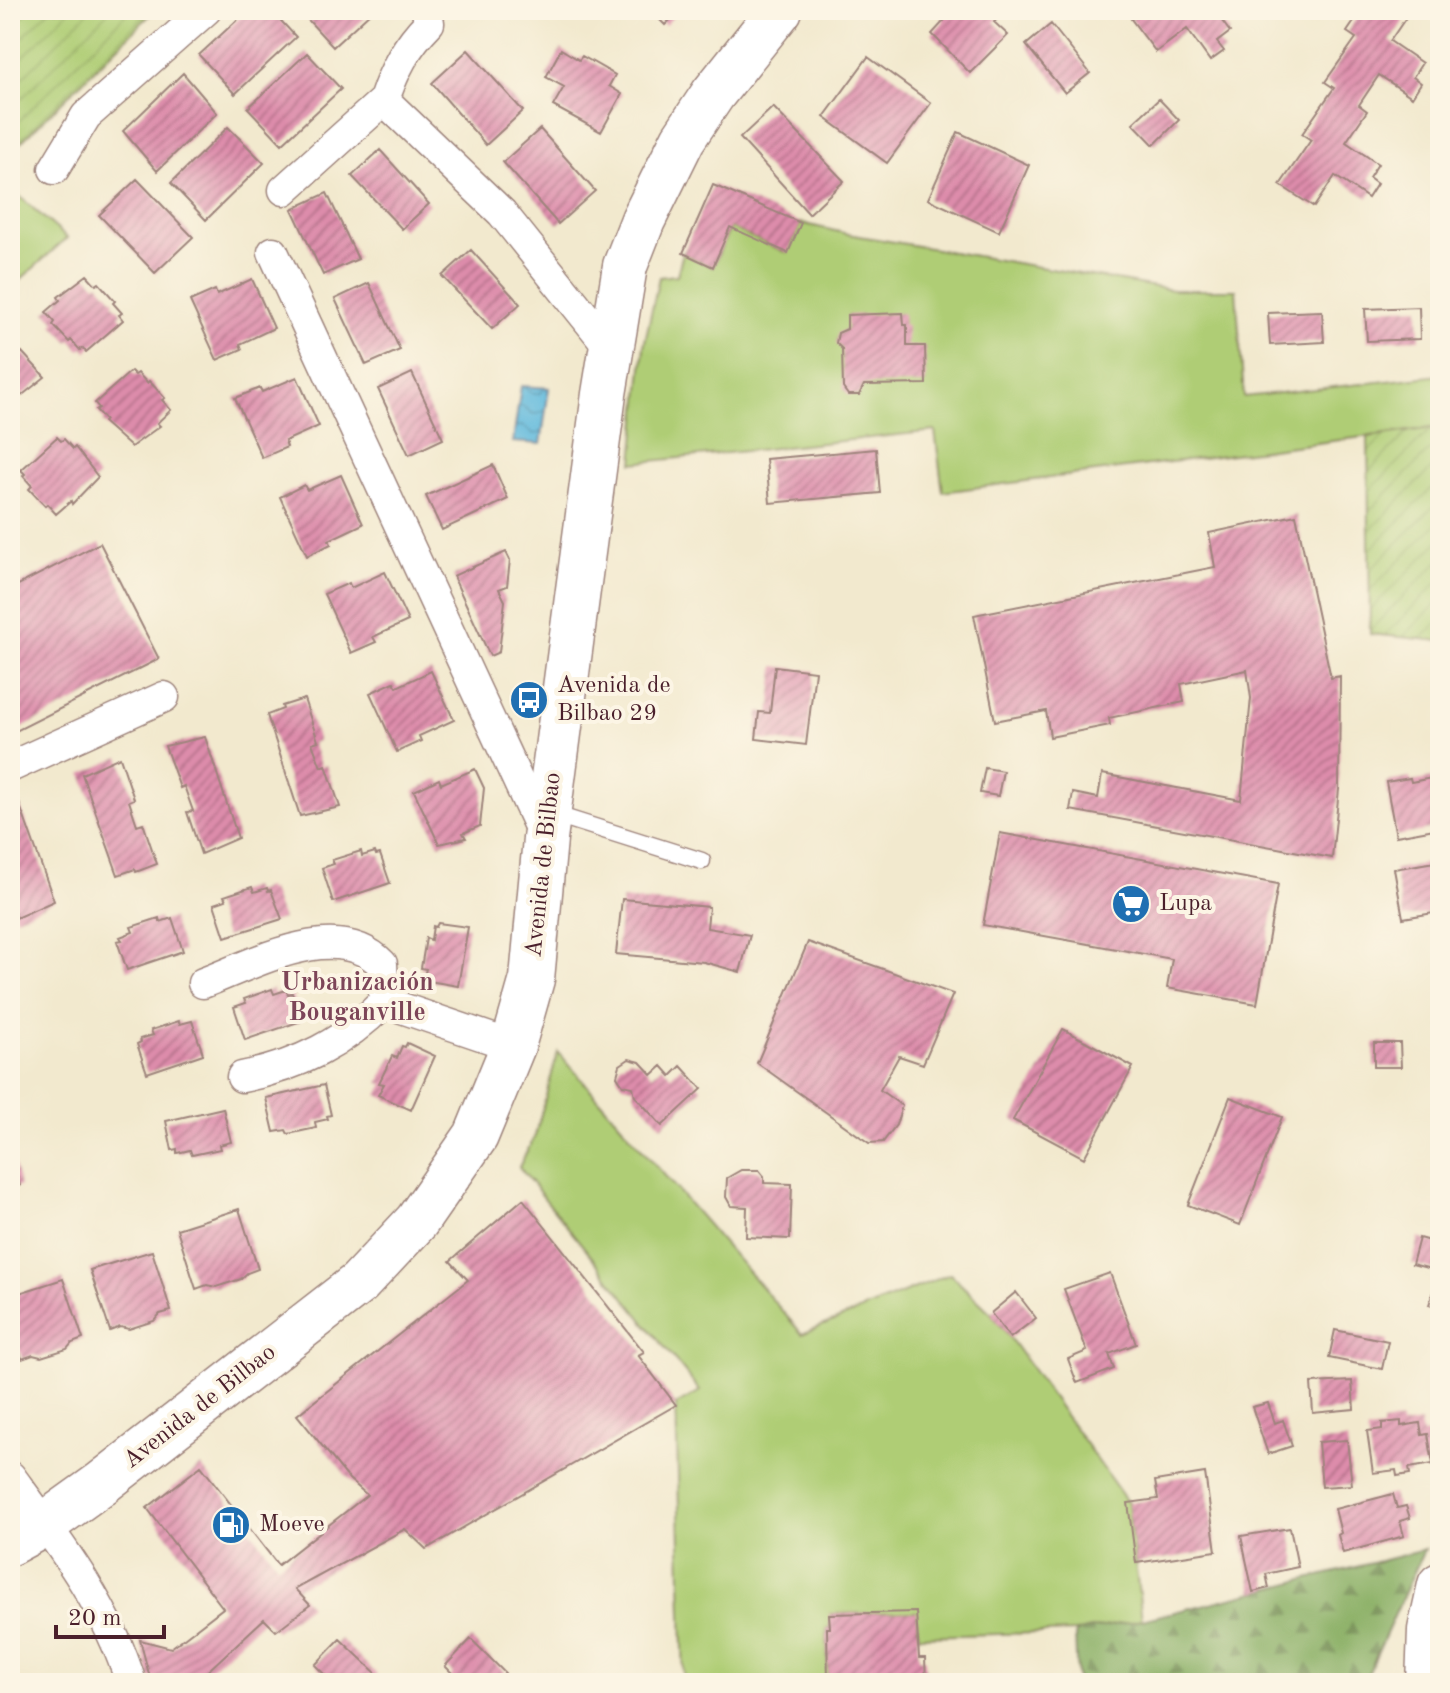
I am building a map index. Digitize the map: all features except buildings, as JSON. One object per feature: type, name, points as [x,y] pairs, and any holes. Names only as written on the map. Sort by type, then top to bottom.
[{"type":"main road","name":"Avenida de Bilbao","points":[[27,1533],[102,1483],[359,1283],[417,1221],[476,1136],[513,1046],[532,979],[547,826],[625,266],[665,173],[713,94],[780,10]]},
{"type":"main road","points":[[1428,1683],[1430,1630],[1440,1585]]},
{"type":"street","points":[[54,169],[86,116],[206,10]]},
{"type":"street","points":[[284,190],[384,100],[391,77],[409,44],[429,23],[427,10]]},
{"type":"street","points":[[384,100],[502,213],[612,350]]},
{"type":"street","points":[[273,252],[547,826]]},
{"type":"street","points":[[10,767],[164,697]]},
{"type":"street","points":[[203,983],[296,949],[333,943],[357,947],[372,954],[382,964],[384,1002],[360,1027],[289,1066],[242,1077]]},
{"type":"street","points":[[384,1002],[513,1046]]},
{"type":"street","points":[[10,1476],[27,1533],[102,1611],[122,1651],[131,1683]]},
{"type":"lane","points":[[547,826],[702,861]]},
{"type":"green space","points":[[10,10],[155,10],[10,153]]},
{"type":"green space","points":[[10,188],[67,238],[10,289]]},
{"type":"green space","points":[[801,223],[848,234],[1173,290],[1236,290],[1244,397],[1440,375],[1440,427],[943,492],[935,431],[633,463],[644,346],[659,277],[677,275],[683,253],[713,267],[730,227],[787,253]]},
{"type":"green space","points":[[1440,427],[1440,641],[1370,634],[1368,437]]},
{"type":"green space","points":[[558,1052],[802,1334],[950,1274],[991,1313],[1128,1503],[1142,1620],[1080,1632],[919,1636],[915,1612],[830,1614],[830,1628],[827,1628],[828,1683],[684,1683],[676,1405],[700,1391],[519,1167],[535,1136]]},
{"type":"green space","points":[[1424,1550],[1364,1683],[1077,1683],[1075,1632],[1142,1620]]},
{"type":"water","points":[[521,386],[549,388],[541,444],[513,442]]},
{"type":"place","name":"Avenida de Bilbao 29","points":[[529,700]]},
{"type":"place","name":"Lupa","points":[[1131,904]]},
{"type":"place","name":"Moeve","points":[[231,1525]]},
{"type":"district","name":"Urbanización Bouganville","points":[[357,998]]}]
